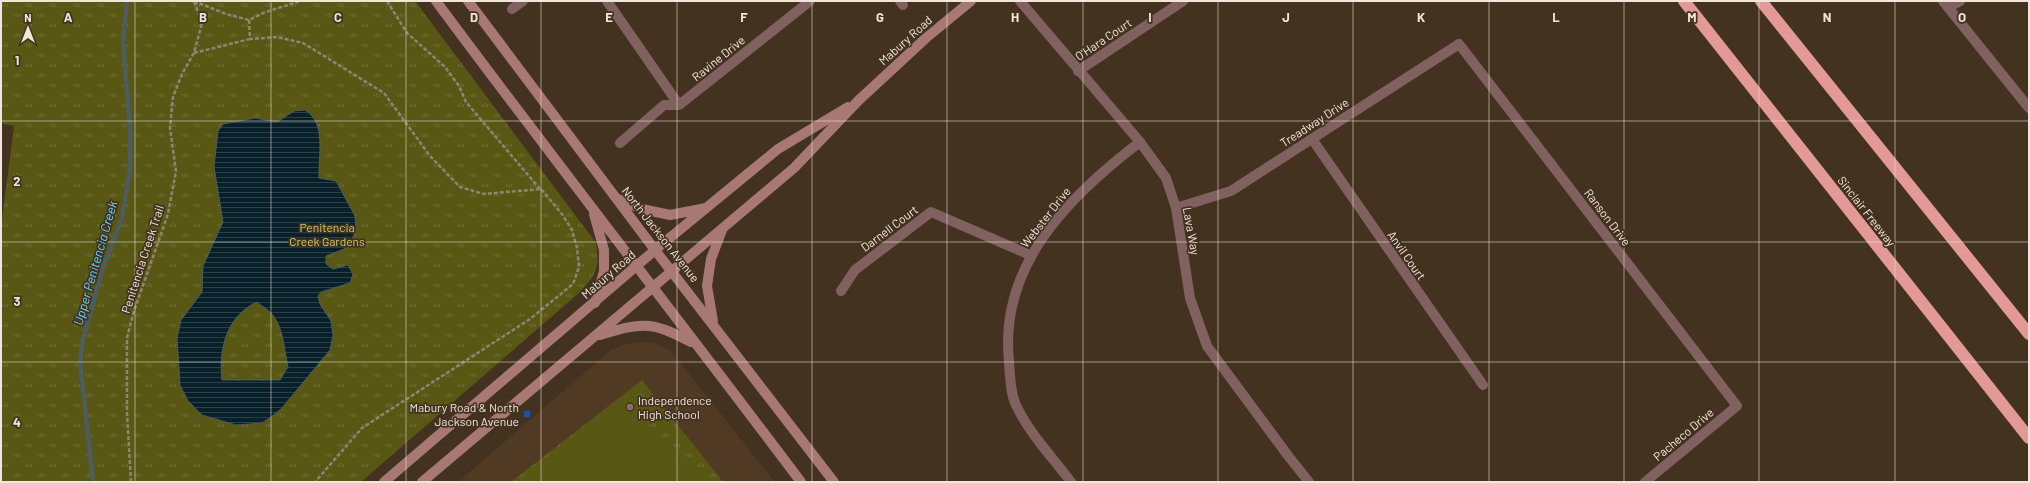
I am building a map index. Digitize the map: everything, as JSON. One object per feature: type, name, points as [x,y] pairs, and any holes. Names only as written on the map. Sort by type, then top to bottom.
[{"type":"highway","name":"Sinclair Freeway","points":[[1684,1],[2029,438]]},
{"type":"highway","points":[[1761,1],[2029,334]]},
{"type":"main road","points":[[436,1],[545,148],[637,266],[652,288],[801,482]]},
{"type":"main road","name":"North Jackson Avenue","points":[[468,1],[617,199],[834,482]]},
{"type":"main road","name":"Mabury Road","points":[[422,482],[794,168],[859,100],[926,38],[971,1]]},
{"type":"main road","name":"Mabury Road","points":[[384,482],[637,266],[778,149],[859,100]]},
{"type":"main road","points":[[617,199],[642,209],[670,215],[708,207]]},
{"type":"main road","points":[[592,208],[604,250],[604,271],[595,303]]},
{"type":"main road","points":[[713,323],[707,286],[711,259],[723,228]]},
{"type":"main road","points":[[596,336],[626,327],[647,324],[668,330],[695,344]]},
{"type":"street","points":[[512,9],[523,1]]},
{"type":"street","points":[[607,1],[679,105]]},
{"type":"street","name":"Ravine Drive","points":[[679,105],[810,1]]},
{"type":"street","name":"Lava Way","points":[[1020,1],[1140,142],[1166,178],[1176,208],[1190,298],[1207,346],[1309,482]]},
{"type":"street","name":"O'Hara Court","points":[[1078,71],[1183,1]]},
{"type":"street","points":[[1960,1],[1946,4],[2029,108]]},
{"type":"street","name":"Treadway Drive","points":[[1176,208],[1231,191],[1459,44]]},
{"type":"street","name":"Ranson Drive","points":[[1459,44],[1737,406]]},
{"type":"street","points":[[620,143],[664,105],[679,105]]},
{"type":"street","name":"Anvil Court","points":[[1312,139],[1482,384]]},
{"type":"street","name":"Webster Drive","points":[[1071,482],[1027,424],[1015,404],[1010,377],[1007,341],[1015,293],[1030,256],[1060,216],[1087,186],[1140,142]]},
{"type":"street","name":"Darnell Court","points":[[841,291],[855,270],[931,212],[1030,256]]},
{"type":"street","name":"Pacheco Drive","points":[[1645,482],[1737,406]]},
{"type":"path","points":[[194,1],[226,14],[250,20],[262,13],[300,1]]},
{"type":"path","name":"Penitencia Creek Trail","points":[[131,482],[127,413],[127,338],[133,314],[168,214],[176,171],[170,128],[173,97],[182,74],[194,53],[202,23],[194,1]]},
{"type":"path","points":[[315,482],[362,428],[530,319],[573,284],[579,267],[577,248],[572,230],[562,214],[466,102],[459,86],[446,67],[407,33],[386,1]]},
{"type":"path","points":[[250,20],[250,39]]},
{"type":"path","points":[[194,53],[250,39],[277,37],[303,43],[384,93],[430,156],[460,187],[484,194],[541,189]]},
{"type":"path","points":[[690,276],[694,271]]},
{"type":"shaded area","name":"Independence High School","points":[[639,342],[654,343],[670,350],[775,482],[458,482],[611,350],[626,344]]},
{"type":"green space","name":"Penitencia Creek Gardens","points":[[1,1],[415,1],[596,243],[598,259],[594,275],[580,292],[361,482],[1,482],[1,227],[14,126],[1,123]]},
{"type":"green space","points":[[642,380],[723,482],[511,482]]},
{"type":"green space","points":[[629,401],[699,482],[531,482],[525,473]]},
{"type":"water","points":[[305,110],[312,116],[319,132],[319,178],[336,181],[355,216],[356,229],[351,242],[344,249],[326,256],[326,264],[333,269],[348,265],[353,274],[350,283],[321,292],[318,296],[320,304],[331,321],[333,335],[330,350],[281,409],[271,417],[262,423],[236,425],[202,415],[188,401],[180,385],[177,338],[181,320],[202,292],[203,266],[223,222],[214,167],[218,131],[223,124],[255,118],[277,122],[294,111]],"holes":[[[257,302],[272,314],[279,326],[288,367],[280,380],[222,380],[221,369],[223,346],[227,335],[238,315]]]},
{"type":"waterway","name":"Upper Penitencia Creek","points":[[93,482],[80,361],[83,339],[103,268],[122,218],[130,170],[130,128],[123,41],[127,1]]},
{"type":"place","name":"Independence High School","points":[[630,407]]},
{"type":"place","name":"Mabury Road & North Jackson Avenue","points":[[527,414]]}]
